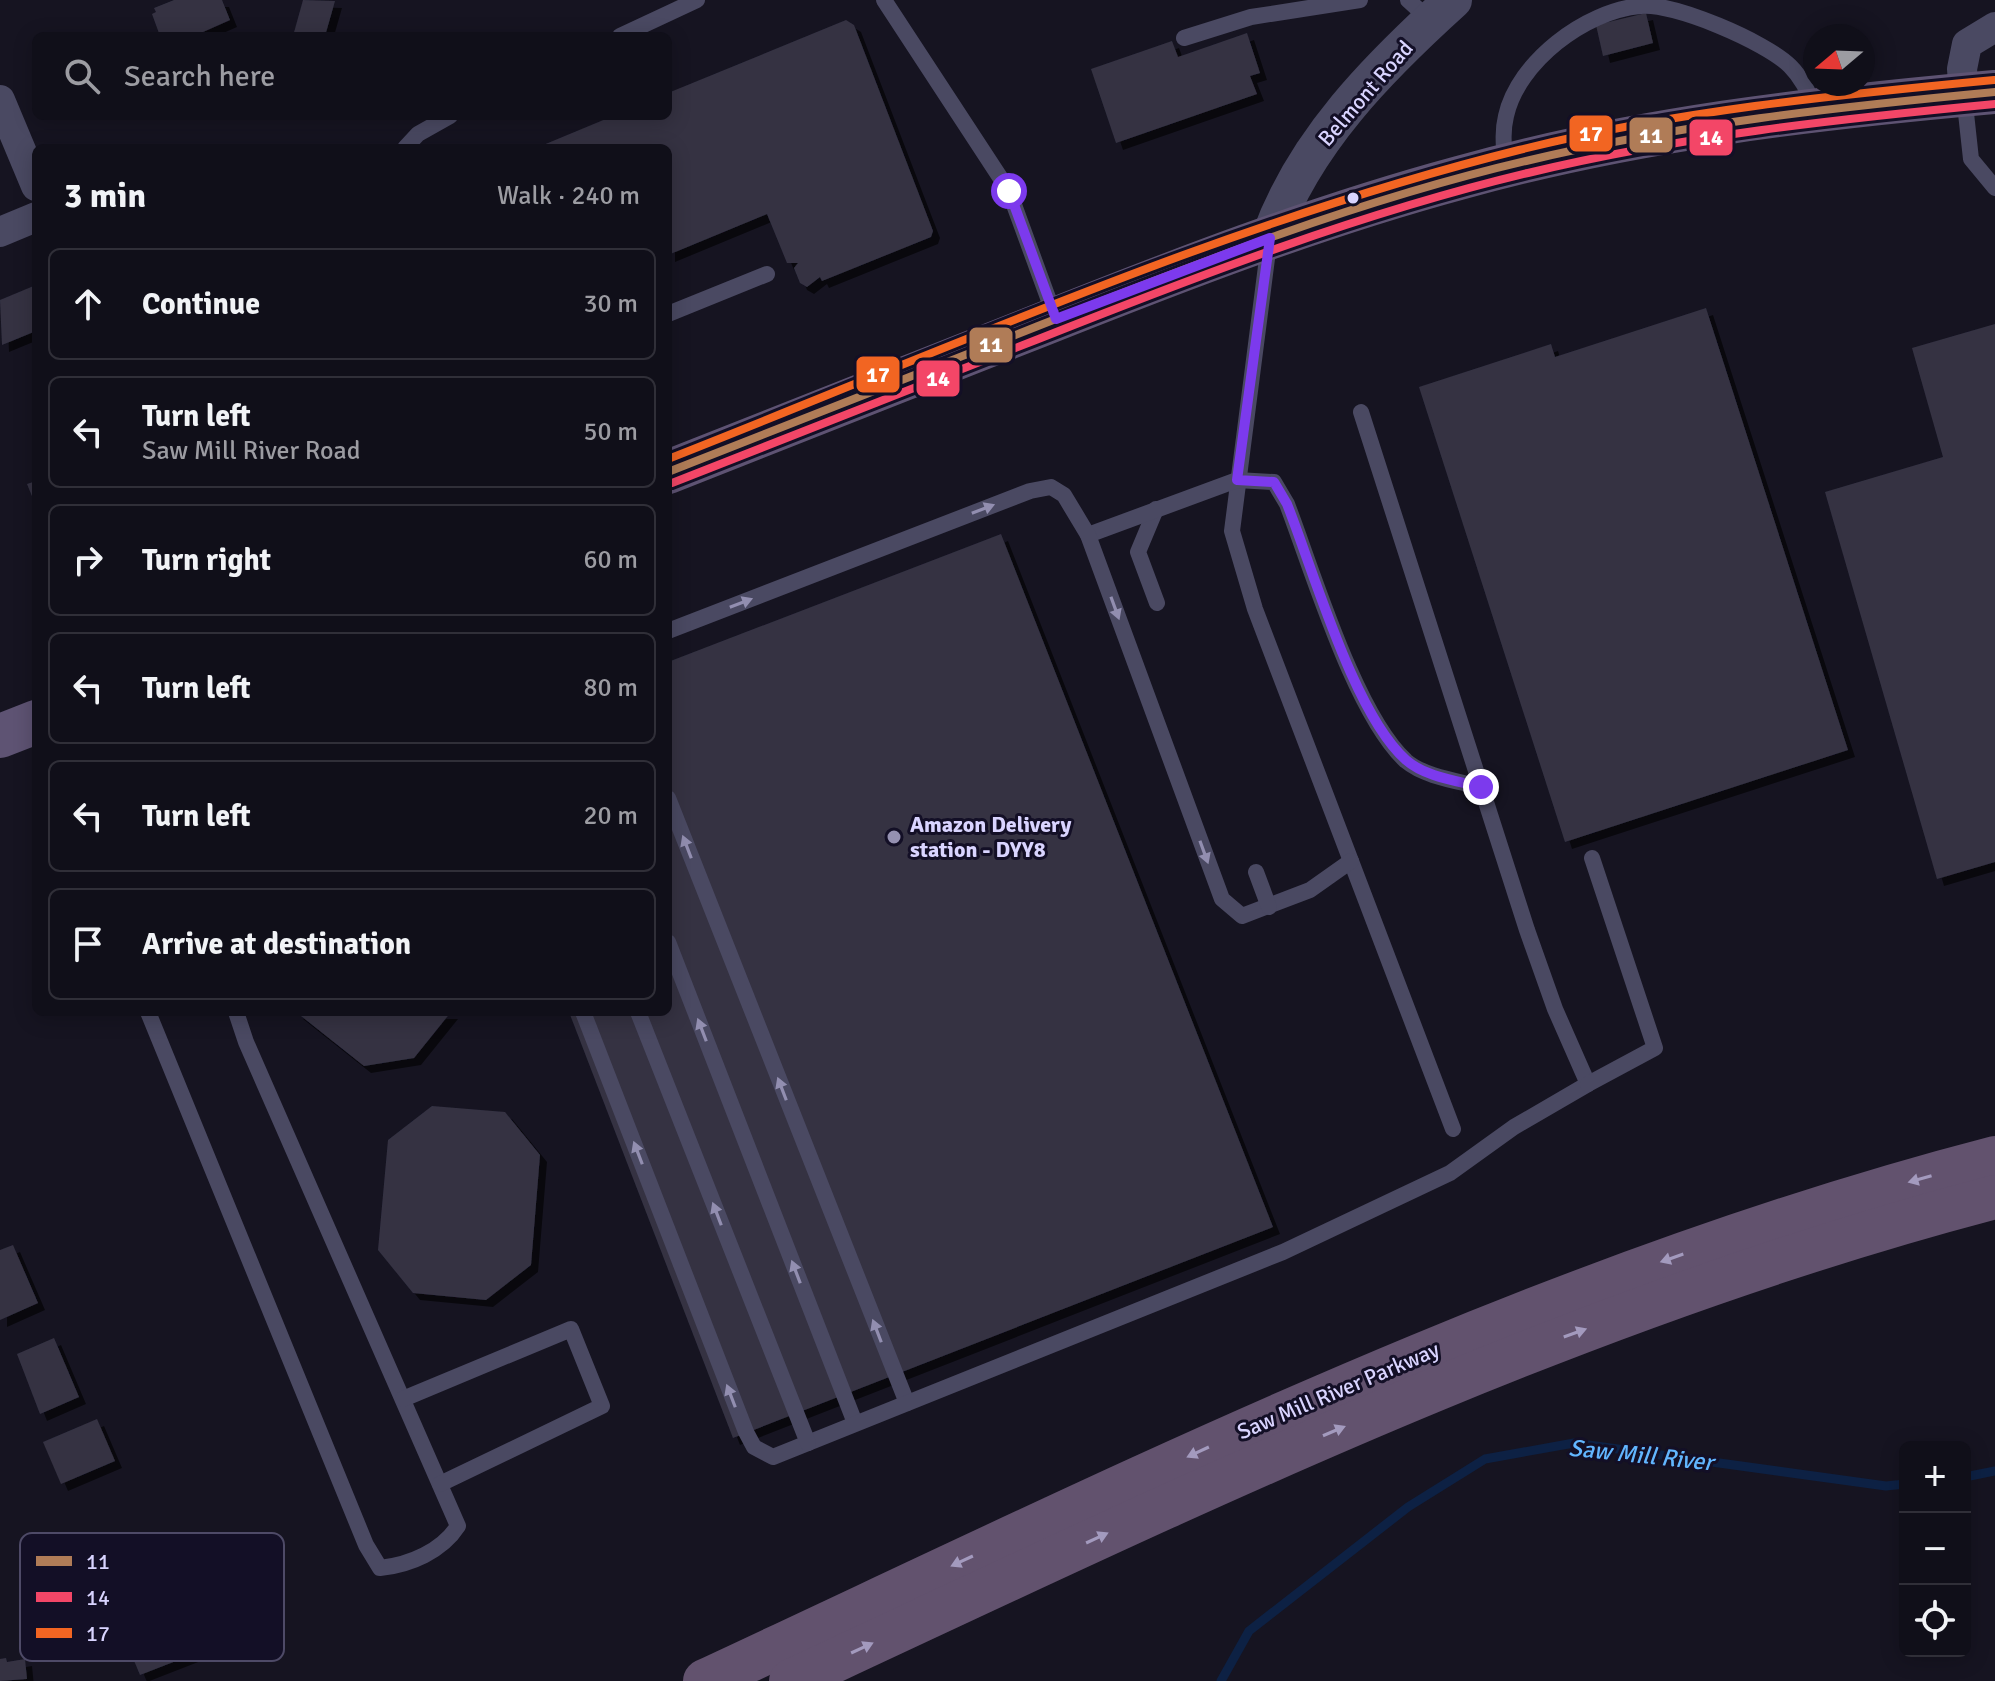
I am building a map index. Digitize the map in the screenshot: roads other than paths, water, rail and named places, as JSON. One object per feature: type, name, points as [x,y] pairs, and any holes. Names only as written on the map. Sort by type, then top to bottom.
[{"type":"highway","name":"Saw Mill River Parkway","points":[[705,1681],[1259,1423],[1456,1339],[1765,1227],[1995,1158]]},
{"type":"highway","name":"Saw Mill River Parkway","points":[[791,1681],[1272,1458],[1471,1373],[1772,1263],[1995,1197]]},
{"type":"main road","points":[[672,470],[1056,319],[1363,205],[1505,166],[1647,135],[1816,109],[1979,93]]},
{"type":"main road","points":[[0,736],[32,724]]},
{"type":"street","name":"Belmont Road","points":[[1270,238],[1283,201],[1340,115],[1430,7]]},
{"type":"street","points":[[1979,93],[1962,69],[1967,44],[1995,27]]},
{"type":"street","points":[[0,100],[32,176]]},
{"type":"street","points":[[0,232],[32,219]]},
{"type":"lane","points":[[629,32],[697,0]]},
{"type":"lane","points":[[884,0],[1009,191],[1056,319]]},
{"type":"lane","points":[[1184,38],[1251,17],[1360,0]]},
{"type":"lane","points":[[1505,166],[1505,118],[1525,75],[1550,48],[1582,25],[1639,6],[1681,10],[1760,47],[1787,63],[1798,75],[1816,109]]},
{"type":"lane","points":[[1979,93],[1971,159],[1995,188]]},
{"type":"lane","points":[[409,144],[418,134],[441,120]]},
{"type":"lane","points":[[1270,238],[1232,531],[1255,609],[1453,1129]]},
{"type":"lane","points":[[672,312],[767,274]]},
{"type":"lane","points":[[1361,412],[1555,1009],[1588,1084]]},
{"type":"lane","points":[[1088,535],[1237,480],[1274,482],[1287,504],[1367,710],[1407,762],[1437,776],[1481,787]]},
{"type":"lane","points":[[672,629],[1030,491],[1051,487],[1064,495],[1088,535],[1222,899],[1242,916],[1310,890],[1351,861]]},
{"type":"lane","points":[[1156,509],[1138,552],[1157,603]]},
{"type":"lane","points":[[672,808],[907,1403]]},
{"type":"lane","points":[[585,1016],[746,1432],[754,1447],[773,1457],[1283,1252],[1450,1173],[1514,1127],[1655,1048],[1592,858]]},
{"type":"lane","points":[[1256,872],[1269,907]]},
{"type":"lane","points":[[672,952],[855,1423]]},
{"type":"lane","points":[[150,1016],[360,1530],[380,1568],[397,1566],[447,1544],[458,1526],[238,1016]]},
{"type":"lane","points":[[640,1016],[808,1443]]},
{"type":"lane","points":[[403,1399],[571,1329],[602,1406],[440,1484]]},
{"type":"waterway","name":"Saw Mill River","points":[[1221,1681],[1249,1631],[1408,1507],[1485,1459],[1574,1443],[1886,1486],[1899,1485]]},
{"type":"waterway","name":"Saw Mill River","points":[[1971,1476],[1995,1471]]},
{"type":"place","name":"Amazon Delivery station - DYY8","points":[[894,837]]}]
